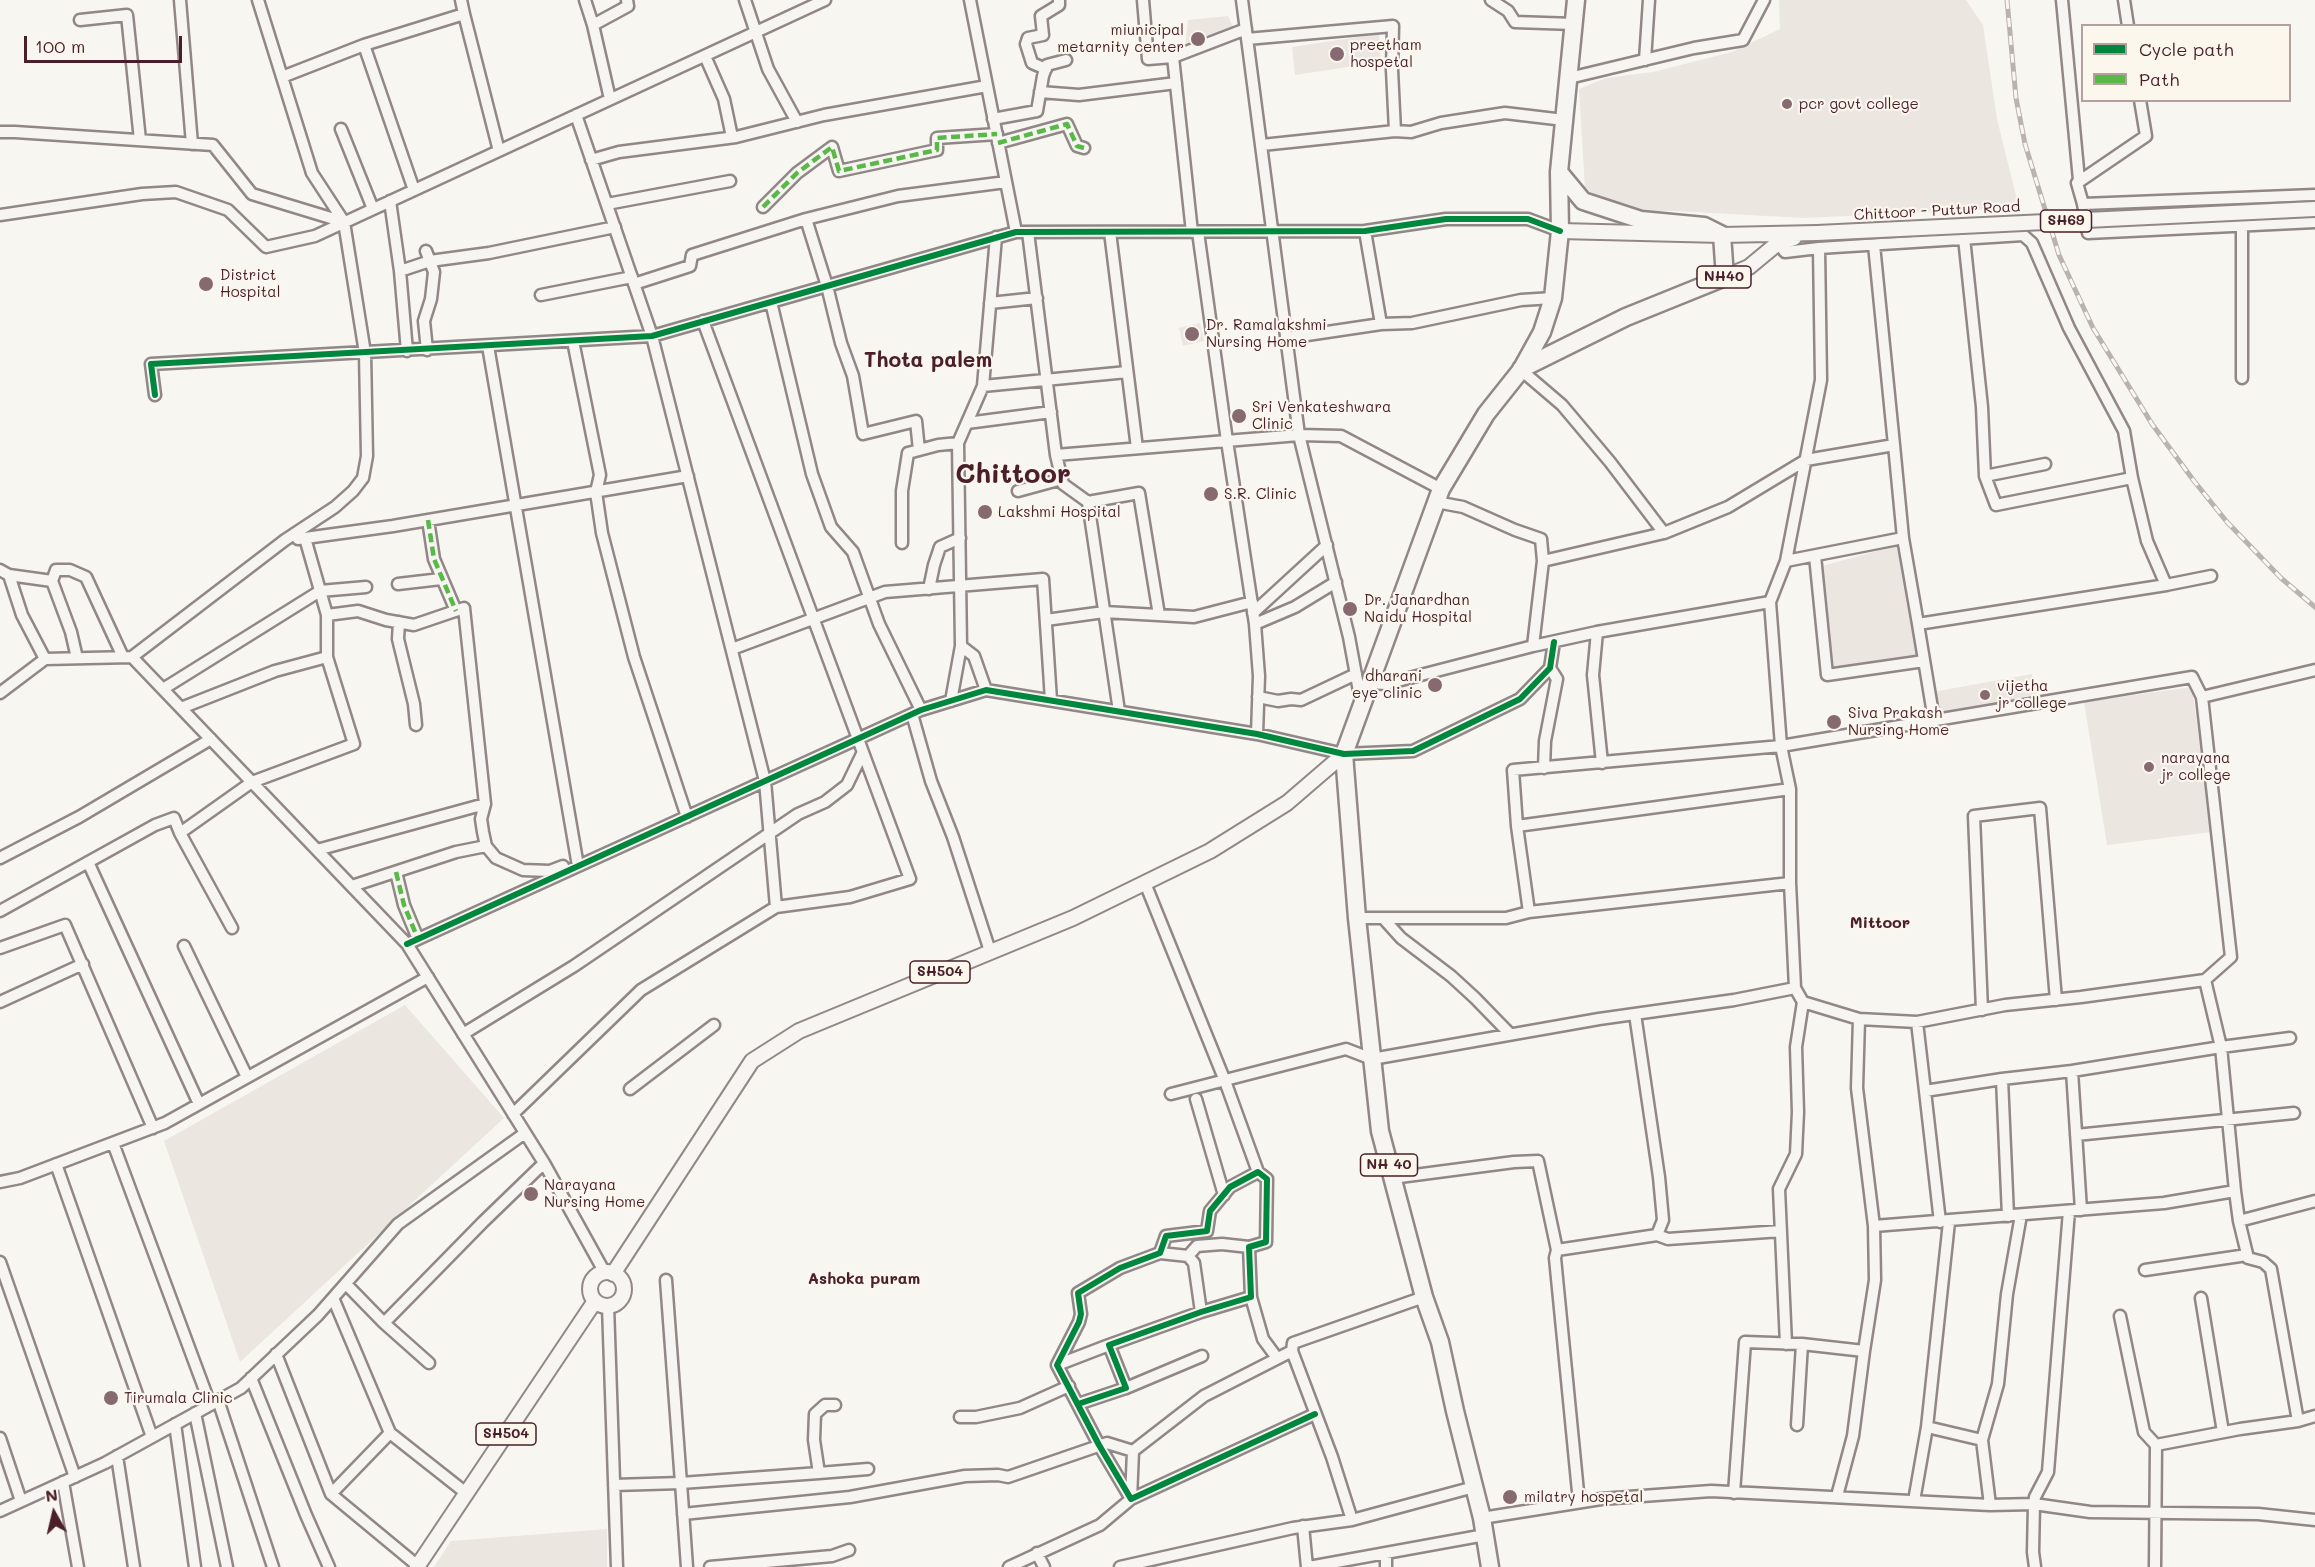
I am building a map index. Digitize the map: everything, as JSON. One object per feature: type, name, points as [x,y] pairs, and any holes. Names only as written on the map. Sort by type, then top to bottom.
[{"type":"highway","name":"NH40","points":[[1344,754],[1361,705],[1362,679],[1438,496],[1486,414],[1521,369],[1542,332],[1553,298],[1560,231],[1559,172],[1576,0]]},
{"type":"highway","points":[[1559,172],[1583,201],[1641,219],[1704,226],[1722,235]]},
{"type":"highway","name":"NH40","points":[[1521,369],[1626,317],[1725,277],[1722,235]]},
{"type":"highway","name":"NH 40","points":[[1344,754],[1357,918],[1380,1131],[1424,1297],[1440,1342],[1483,1527],[1490,1567]]},
{"type":"main road","name":"Chittoor - Puttur Road","points":[[1560,231],[1814,238],[2315,209]]},
{"type":"main road","points":[[1725,277],[1749,267],[1774,238]]},
{"type":"main road","name":"SH504","points":[[609,1274],[752,1061],[799,1031],[1074,918],[1210,851],[1287,803],[1344,754]]},
{"type":"main road","name":"SH504","points":[[609,1274],[621,1280],[624,1290],[617,1303],[601,1304],[591,1293],[591,1284],[596,1277],[609,1274]]},
{"type":"main road","name":"SH504","points":[[417,1566],[466,1493],[601,1304]]},
{"type":"street","points":[[180,0],[192,144]]},
{"type":"street","points":[[0,693],[45,659],[127,657],[285,540],[335,507],[353,491],[363,477],[367,456],[365,353],[344,222],[312,173],[258,0]]},
{"type":"street","points":[[461,0],[499,151]]},
{"type":"street","points":[[585,0],[610,99]]},
{"type":"street","points":[[593,25],[628,6],[627,0]]},
{"type":"street","points":[[745,0],[768,69],[796,122]]},
{"type":"street","points":[[0,215],[142,194],[176,192],[228,210],[266,247],[315,236],[825,0]]},
{"type":"street","points":[[970,0],[1016,232]]},
{"type":"street","points":[[1046,69],[1032,63],[1026,44],[1028,38],[1043,35],[1041,16],[1059,5],[1059,0]]},
{"type":"street","points":[[1143,0],[1148,59],[1173,57],[1247,34],[1393,26],[1392,70],[1395,131]]},
{"type":"street","points":[[1242,0],[1299,435],[1362,679]]},
{"type":"street","points":[[1491,0],[1508,11],[1515,22],[1574,24]]},
{"type":"street","points":[[1645,60],[1649,0]]},
{"type":"street","points":[[1569,78],[1743,40],[1764,0]]},
{"type":"street","points":[[2062,0],[2079,180],[2077,183],[2088,233],[2315,222]]},
{"type":"street","points":[[2124,0],[2128,24]]},
{"type":"street","points":[[282,77],[364,45],[464,14]]},
{"type":"street","points":[[80,20],[127,15],[140,140]]},
{"type":"street","points":[[364,45],[414,190]]},
{"type":"street","points":[[705,56],[724,99],[732,137]]},
{"type":"street","points":[[1173,57],[1195,232],[1253,613],[1259,676],[1257,734]]},
{"type":"street","points":[[993,119],[1037,111],[1047,65],[1066,60]]},
{"type":"street","points":[[1040,92],[1079,95],[1176,83]]},
{"type":"street","points":[[591,160],[619,152],[732,137],[824,115],[987,86]]},
{"type":"street","points":[[2077,183],[2146,136],[2140,102]]},
{"type":"street","points":[[1262,145],[1395,131],[1411,132],[1441,123],[1505,113],[1564,120]]},
{"type":"street","points":[[576,115],[652,336],[732,649],[765,781],[776,907]]},
{"type":"street","points":[[763,207],[797,173],[832,147],[839,171],[937,150],[937,138],[997,139],[1067,124],[1077,146],[1084,148]]},
{"type":"street","points":[[341,129],[373,209]]},
{"type":"street","points":[[0,132],[213,146],[252,194],[344,222]]},
{"type":"street","points":[[606,204],[730,181]]},
{"type":"street","points":[[541,295],[633,280],[690,266],[692,255],[806,219],[898,196],[1006,182]]},
{"type":"street","points":[[2083,204],[2315,195]]},
{"type":"street","points":[[390,201],[400,271],[407,351]]},
{"type":"street","points":[[806,219],[853,376],[863,434],[916,421],[919,450]]},
{"type":"street","points":[[155,395],[151,364],[652,336],[1016,232],[1365,231],[1446,219],[1528,219],[1560,231]]},
{"type":"street","points":[[2242,224],[2242,378]]},
{"type":"street","points":[[400,271],[428,256],[489,252],[615,227]]},
{"type":"street","points":[[1365,231],[1381,324]]},
{"type":"street","points":[[1028,232],[1056,454],[1064,484],[1088,502],[1119,711]]},
{"type":"street","points":[[1110,232],[1137,448]]},
{"type":"street","points":[[1785,1344],[1779,1189],[1796,1155],[1798,1112],[1796,1047],[1803,1002],[1795,988],[1790,883],[1790,789],[1781,746],[1770,602],[1786,561],[1821,380],[1814,238],[1874,245],[2023,235],[2032,243],[2069,328],[2124,431],[2147,541],[2166,585]]},
{"type":"street","points":[[951,701],[961,646],[958,443],[983,386],[996,237]]},
{"type":"street","points":[[1964,238],[1982,407],[1985,476],[1996,505],[2132,478]]},
{"type":"street","points":[[1874,245],[1904,538],[1934,720]]},
{"type":"street","points":[[427,350],[424,321],[431,300],[434,272],[428,256]]},
{"type":"street","points":[[990,303],[1037,298]]},
{"type":"street","points":[[1287,338],[1381,324],[1412,323],[1521,300],[1553,298]]},
{"type":"street","points":[[771,302],[812,474],[831,527],[853,552],[879,624],[916,712],[931,781],[953,837],[990,951]]},
{"type":"street","points":[[513,1114],[641,990],[776,907],[850,897],[910,879],[704,321]]},
{"type":"street","points":[[573,340],[600,475],[596,492],[602,533],[634,657],[687,817]]},
{"type":"street","points":[[488,346],[578,863]]},
{"type":"street","points":[[1521,369],[1562,405],[1610,462],[1664,533]]},
{"type":"street","points":[[983,386],[1127,372]]},
{"type":"street","points":[[967,423],[1051,411]]},
{"type":"street","points":[[1056,454],[1299,435],[1341,436],[1438,496],[1541,539],[1543,561],[1533,646]]},
{"type":"street","points":[[902,543],[902,491],[908,453],[938,445],[958,443]]},
{"type":"street","points":[[1543,561],[1664,533],[1728,507],[1806,460],[1894,445]]},
{"type":"street","points":[[1985,476],[2045,464]]},
{"type":"street","points":[[285,540],[428,520],[688,476]]},
{"type":"street","points":[[1018,491],[1062,479]]},
{"type":"street","points":[[1088,502],[1138,493],[1159,615]]},
{"type":"street","points":[[428,520],[434,559],[456,611]]},
{"type":"street","points":[[180,833],[252,782],[354,744],[327,657],[327,615],[304,538]]},
{"type":"street","points":[[929,589],[940,547],[960,538]]},
{"type":"street","points":[[1786,561],[1904,538]]},
{"type":"street","points":[[1253,613],[1327,545]]},
{"type":"street","points":[[1815,556],[1827,675],[1924,661]]},
{"type":"street","points":[[77,658],[71,632],[52,581],[56,570],[70,570],[86,577],[127,657],[163,689],[352,886],[412,942]]},
{"type":"street","points":[[4,572],[52,581]]},
{"type":"street","points":[[4,572],[22,615],[45,659]]},
{"type":"street","points":[[1918,624],[2211,576]]},
{"type":"street","points":[[398,584],[441,579]]},
{"type":"street","points":[[732,649],[885,592],[1043,579],[1051,700]]},
{"type":"street","points":[[1046,620],[1104,612],[1194,617],[1295,608],[1336,582]]},
{"type":"street","points":[[163,689],[320,591],[366,587]]},
{"type":"street","points":[[1258,697],[1302,700],[1362,679],[1386,684],[1533,646],[1770,602]]},
{"type":"street","points":[[327,615],[358,611],[386,620],[414,624],[465,608],[485,804],[481,819],[486,846],[496,858],[523,870],[550,871],[578,863]]},
{"type":"street","points":[[399,622],[398,639],[414,704],[416,725]]},
{"type":"street","points":[[1597,633],[1593,675],[1602,763]]},
{"type":"street","points":[[412,942],[578,863],[687,817],[916,712],[986,690],[1257,734],[1344,754],[1413,751],[1520,699],[1550,668],[1554,642]]},
{"type":"street","points":[[961,646],[974,656],[986,690]]},
{"type":"street","points":[[181,708],[275,671],[327,657]]},
{"type":"street","points":[[1544,768],[1545,741],[1557,680],[1550,668]]},
{"type":"street","points":[[2202,697],[2315,670]]},
{"type":"street","points":[[1529,912],[1517,826],[1513,770],[1781,746],[2192,677],[2202,697],[2231,957],[2205,980],[1983,1010],[1917,1022],[1858,1020],[1803,1002]]},
{"type":"street","points":[[0,858],[79,817],[211,739]]},
{"type":"street","points":[[463,1034],[574,966],[798,814],[825,802],[847,785],[862,754]]},
{"type":"street","points":[[1517,826],[1790,789]]},
{"type":"street","points":[[317,850],[485,804]]},
{"type":"street","points":[[1983,1010],[1974,816],[2040,808],[2056,1000]]},
{"type":"street","points":[[0,911],[155,825],[174,819],[232,928]]},
{"type":"street","points":[[352,886],[456,852],[486,846]]},
{"type":"street","points":[[88,862],[199,1104]]},
{"type":"street","points":[[396,872],[412,942],[428,977],[544,1163],[609,1274]]},
{"type":"street","points":[[1145,883],[1225,1081],[1258,1172],[1267,1179],[1266,1242],[1249,1247],[1222,1244],[1197,1246],[1188,1256]]},
{"type":"street","points":[[1357,918],[1506,918],[1529,912],[1790,883]]},
{"type":"street","points":[[1383,918],[1401,938],[1451,976],[1510,1034]]},
{"type":"street","points":[[0,948],[65,925],[153,1128]]},
{"type":"street","points":[[184,946],[248,1077]]},
{"type":"street","points":[[0,1002],[83,964]]},
{"type":"street","points":[[0,1182],[20,1178],[153,1128],[428,977]]},
{"type":"street","points":[[2205,980],[2221,1047],[2239,1221],[2248,1258],[2263,1262],[2271,1269],[2298,1421]]},
{"type":"street","points":[[1172,1094],[1346,1049],[1372,1059],[1510,1034],[1795,988]]},
{"type":"street","points":[[1635,1014],[1659,1177],[1663,1220],[1657,1235]]},
{"type":"street","points":[[1837,1496],[1853,1436],[1875,1280],[1874,1226],[1857,1088],[1858,1020]]},
{"type":"street","points":[[1914,1501],[1927,1427],[1945,1222],[1917,1022]]},
{"type":"street","points":[[630,1089],[714,1025]]},
{"type":"street","points":[[1925,1091],[2290,1038]]},
{"type":"street","points":[[2072,1071],[2081,1210]]},
{"type":"street","points":[[2002,1079],[2008,1216]]},
{"type":"street","points":[[1196,1099],[1224,1195]]},
{"type":"street","points":[[2076,1135],[2294,1113]]},
{"type":"street","points":[[0,1511],[117,1456],[241,1388],[333,1298],[398,1224],[525,1133]]},
{"type":"street","points":[[113,1143],[214,1402],[273,1567]]},
{"type":"street","points":[[1392,1178],[1538,1161],[1557,1250],[1555,1258],[1580,1502]]},
{"type":"street","points":[[384,1323],[483,1221],[544,1163]]},
{"type":"street","points":[[56,1164],[152,1437]]},
{"type":"street","points":[[1160,1253],[1166,1236],[1208,1231],[1210,1211],[1230,1187],[1258,1172]]},
{"type":"street","points":[[1874,1226],[2164,1203],[2235,1191]]},
{"type":"street","points":[[2239,1221],[2315,1202]]},
{"type":"street","points":[[2035,1567],[2034,1497],[2048,1472],[2069,1211]]},
{"type":"street","points":[[1990,1505],[1982,1440],[1998,1384],[2007,1294],[2021,1215]]},
{"type":"street","points":[[1557,1250],[1657,1235],[1668,1239],[1781,1231]]},
{"type":"street","points":[[1249,1247],[1251,1297],[1263,1339],[1277,1358]]},
{"type":"street","points":[[1057,1365],[1079,1322],[1081,1314],[1078,1293],[1120,1268],[1160,1253],[1188,1256],[1194,1263],[1201,1312]]},
{"type":"street","points":[[2145,1270],[2247,1255]]},
{"type":"street","points":[[0,1262],[75,1477]]},
{"type":"street","points":[[666,1280],[687,1567]]},
{"type":"street","points":[[346,1284],[384,1323],[429,1363]]},
{"type":"street","points":[[1057,1365],[1201,1312],[1251,1297]]},
{"type":"street","points":[[1352,1520],[1292,1351],[1293,1343],[1424,1297]]},
{"type":"street","points":[[333,1298],[390,1433],[466,1493]]},
{"type":"street","points":[[2201,1298],[2223,1432]]},
{"type":"street","points":[[601,1304],[614,1485],[617,1567]]},
{"type":"street","points":[[2120,1316],[2144,1432],[2156,1445],[2155,1567]]},
{"type":"street","points":[[1734,1493],[1745,1342],[1802,1344],[1864,1351]]},
{"type":"street","points":[[1797,1425],[1802,1344]]},
{"type":"street","points":[[1109,1346],[1126,1388]]},
{"type":"street","points":[[1131,1499],[1133,1451],[1204,1396],[1292,1351]]},
{"type":"street","points":[[276,1354],[331,1494],[417,1566]]},
{"type":"street","points":[[1078,1404],[1126,1388],[1202,1356]]},
{"type":"street","points":[[1057,1365],[1098,1446],[1131,1499]]},
{"type":"street","points":[[251,1378],[329,1567]]},
{"type":"street","points":[[960,1417],[976,1417],[1020,1408],[1069,1386]]},
{"type":"street","points":[[819,1473],[814,1440],[815,1414],[825,1405],[835,1405]]},
{"type":"street","points":[[195,1413],[227,1567]]},
{"type":"street","points":[[1009,1567],[1100,1525],[1131,1499],[1315,1414]]},
{"type":"street","points":[[2156,1445],[2298,1421],[2315,1416]]},
{"type":"street","points":[[175,1424],[195,1567]]},
{"type":"street","points":[[1927,1427],[1982,1440]]},
{"type":"street","points":[[331,1494],[390,1433]]},
{"type":"street","points":[[0,1438],[21,1501]]},
{"type":"street","points":[[683,1514],[850,1497],[965,1476],[1008,1477],[1107,1443],[1133,1451]]},
{"type":"street","points":[[117,1456],[134,1567]]},
{"type":"street","points":[[614,1485],[681,1483],[868,1469]]},
{"type":"street","points":[[63,1482],[78,1567]]},
{"type":"street","points":[[1120,1567],[1303,1526],[1352,1520],[1474,1487]]},
{"type":"street","points":[[1303,1526],[1308,1567],[1386,1553],[1601,1498],[1711,1491],[1990,1505],[2034,1504],[2090,1512],[2258,1514],[2315,1520]]},
{"type":"street","points":[[710,1567],[832,1556],[849,1550]]},
{"type":"street","points":[[1037,1553],[1044,1567]]},
{"type":"street","points":[[1386,1553],[1386,1567]]},
{"type":"shaded area","name":"pcr govt college","points":[[1779,0],[1966,0],[1983,25],[1997,119],[2019,208],[1804,218],[1674,211],[1621,213],[1585,188],[1579,89],[1606,78],[1653,72],[1732,52],[1780,29]]},
{"type":"shaded area","name":"miunicipal metarnity center","points":[[1228,16],[1234,29],[1185,49],[1188,20]]},
{"type":"shaded area","name":"preetham hospetal","points":[[1379,34],[1381,62],[1295,75],[1292,47]]},
{"type":"shaded area","name":"Dr. Ramalakshmi Nursing Home","points":[[1200,323],[1204,341],[1183,346],[1179,328]]},
{"type":"shaded area","points":[[1900,545],[1918,656],[1832,668],[1822,566]]},
{"type":"shaded area","name":"vijetha jr college","points":[[2032,674],[2037,698],[1936,716],[1933,692]]},
{"type":"shaded area","name":"narayana jr college","points":[[2192,687],[2211,832],[2107,845],[2084,702]]},
{"type":"shaded area","points":[[405,1005],[504,1118],[240,1362],[164,1141]]},
{"type":"shaded area","points":[[607,1529],[607,1567],[434,1567],[451,1541]]},
{"type":"railway","points":[[2007,0],[2016,98],[2025,144],[2059,255],[2093,328],[2152,424],[2194,481],[2227,522],[2281,578],[2315,607]]},
{"type":"marked path","points":[[998,143],[1067,124],[1077,146],[1084,148]]},
{"type":"marked path","points":[[763,207],[797,173],[832,147],[839,171],[937,150],[937,138],[997,134]]},
{"type":"marked path","points":[[428,520],[434,559],[456,611]]},
{"type":"marked path","points":[[396,872],[404,905],[418,939]]},
{"type":"cycle path","points":[[155,395],[151,364],[652,336],[1016,232],[1365,231],[1446,219],[1528,219],[1560,231]]},
{"type":"cycle path","points":[[407,944],[921,710],[986,690],[1257,734],[1344,754],[1413,751],[1520,699],[1550,668],[1554,642]]},
{"type":"cycle path","points":[[1078,1404],[1126,1388],[1109,1345],[1201,1312],[1251,1297],[1249,1247],[1266,1242],[1267,1179],[1258,1172],[1230,1187],[1210,1211],[1207,1231],[1166,1236],[1160,1253],[1120,1268],[1078,1293],[1081,1314],[1079,1322],[1057,1365],[1099,1445],[1131,1499],[1315,1414]]},
{"type":"place","name":"miunicipal metarnity center","points":[[1198,39]]},
{"type":"place","name":"preetham hospetal","points":[[1337,54]]},
{"type":"place","name":"pcr govt college","points":[[1787,104]]},
{"type":"place","name":"District Hospital","points":[[206,284]]},
{"type":"place","name":"Dr. Ramalakshmi Nursing Home","points":[[1192,334]]},
{"type":"place","name":"Sri Venkateshwara Clinic","points":[[1239,416]]},
{"type":"place","name":"S.R. Clinic","points":[[1211,494]]},
{"type":"place","name":"Lakshmi Hospital","points":[[985,512]]},
{"type":"place","name":"Dr. Janardhan Naidu Hospital","points":[[1350,609]]},
{"type":"place","name":"dharani eye clinic","points":[[1435,685]]},
{"type":"place","name":"vijetha jr college","points":[[1985,695]]},
{"type":"place","name":"Siva Prakash Nursing Home","points":[[1834,722]]},
{"type":"place","name":"narayana jr college","points":[[2149,767]]},
{"type":"place","name":"Narayana Nursing Home","points":[[531,1194]]},
{"type":"place","name":"Tirumala Clinic","points":[[111,1398]]},
{"type":"place","name":"milatry hospetal","points":[[1510,1497]]},
{"type":"district","name":"Thota palem","points":[[928,361]]},
{"type":"district","name":"Chittoor","points":[[1013,475]]},
{"type":"district","name":"Mittoor","points":[[1880,923]]},
{"type":"district","name":"Ashoka puram","points":[[864,1279]]}]
